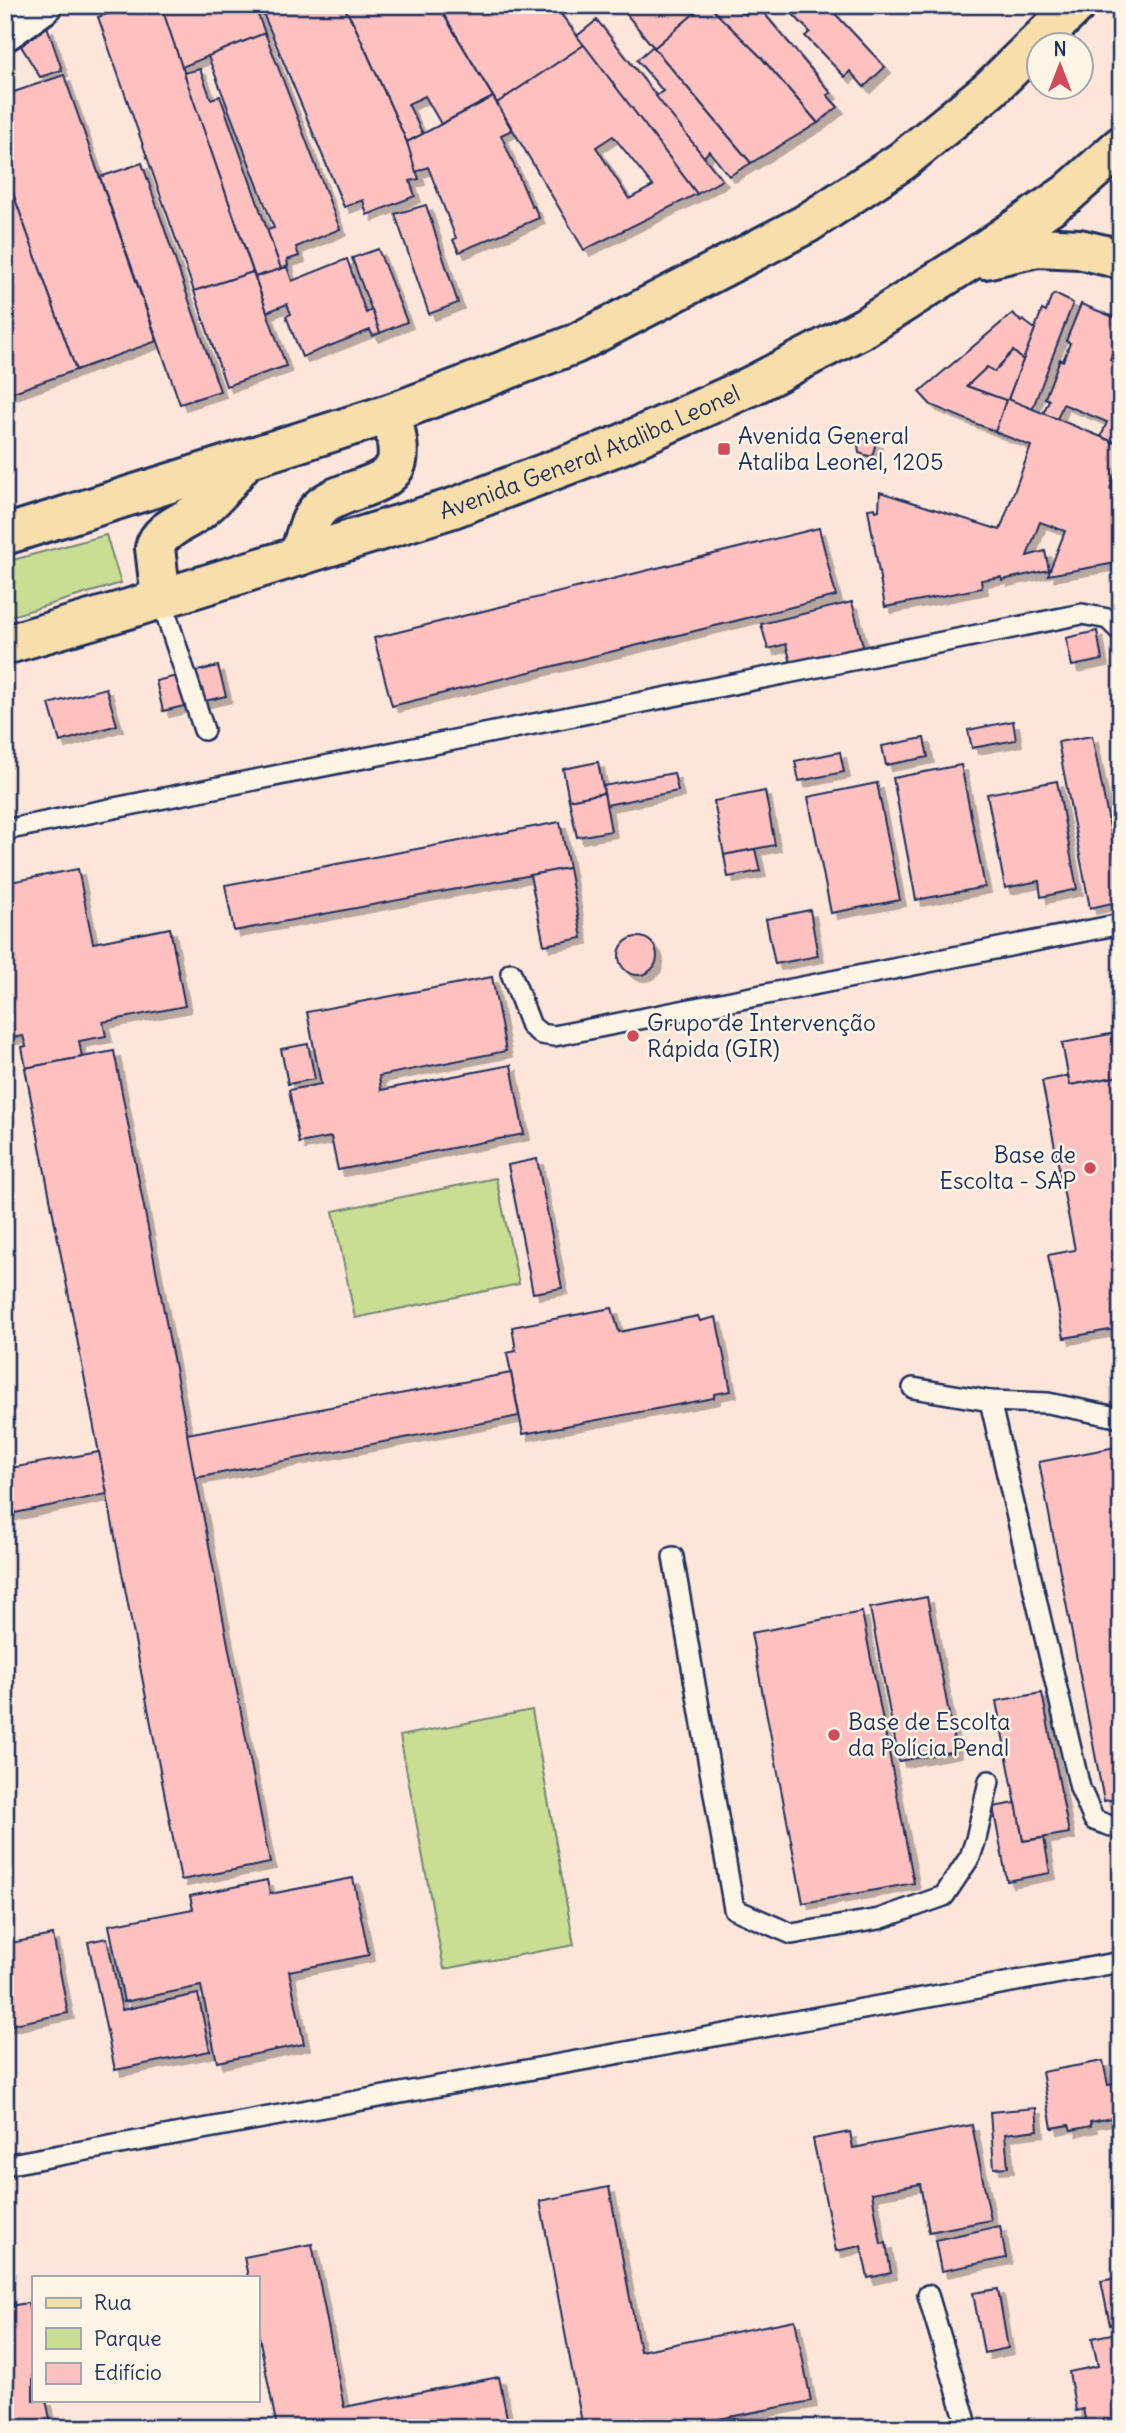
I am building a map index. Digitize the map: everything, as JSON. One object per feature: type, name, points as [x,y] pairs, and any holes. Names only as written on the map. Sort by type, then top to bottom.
[{"type":"main road","points":[[5,535],[392,413],[575,344],[806,224],[902,161],[990,89],[1076,5]]},
{"type":"main road","name":"Avenida General Ataliba Leonel","points":[[5,645],[453,508],[620,445],[751,386],[865,327],[1067,194],[1121,146]]},
{"type":"main road","points":[[966,263],[1037,247],[1079,249],[1121,259]]},
{"type":"main road","points":[[299,556],[315,513],[323,505],[330,499],[384,478],[393,470],[398,453],[392,413]]},
{"type":"main road","points":[[161,598],[156,562],[157,541],[164,533],[212,500],[246,460]]},
{"type":"street","points":[[5,31],[42,5]]},
{"type":"lane","points":[[161,598],[204,730]]},
{"type":"lane","points":[[5,830],[1082,614],[1108,619],[1121,632]]},
{"type":"lane","points":[[511,973],[531,1026],[541,1034],[554,1035],[1121,924]]},
{"type":"lane","points":[[913,1388],[990,1401],[1048,1403],[1121,1419]]},
{"type":"lane","points":[[990,1401],[1080,1788],[1094,1820],[1114,1827],[1121,1825]]},
{"type":"lane","points":[[673,1557],[734,1909],[792,1934],[880,1919],[944,1896],[970,1857],[989,1781]]},
{"type":"lane","points":[[5,2165],[1121,1962]]},
{"type":"lane","points":[[928,2295],[968,2428]]},
{"type":"green space","points":[[106,535],[121,583],[5,618],[5,562]]},
{"type":"green space","points":[[496,1178],[519,1284],[355,1318],[333,1211]]},
{"type":"green space","points":[[532,1710],[574,1945],[444,1969],[400,1736]]},
{"type":"building","points":[[125,5],[161,5],[253,272],[194,291],[98,17],[126,8]]},
{"type":"building","points":[[161,5],[254,5],[265,33],[182,67]]},
{"type":"building","points":[[343,5],[407,142],[419,179],[410,181],[415,196],[367,215],[363,200],[344,207],[260,6]]},
{"type":"building","points":[[343,5],[438,5],[493,97],[441,124],[425,96],[408,104],[423,134],[407,142]]},
{"type":"building","points":[[438,5],[554,5],[584,45],[497,103]]},
{"type":"building","points":[[619,5],[704,5],[654,48]]},
{"type":"building","points":[[704,5],[709,5],[761,57],[818,123],[751,163],[654,48]]},
{"type":"building","points":[[715,5],[737,5],[746,15],[758,6],[831,93],[827,95],[838,107],[818,123],[761,57],[712,9]]},
{"type":"building","points":[[784,5],[827,5],[885,67],[864,87],[850,71],[845,77],[805,36],[810,32]]},
{"type":"building","points":[[597,20],[722,180],[697,194],[577,36]]},
{"type":"building","points":[[47,26],[62,70],[40,77],[21,46]]},
{"type":"building","points":[[265,33],[340,229],[296,247],[299,256],[287,260],[288,266],[281,269],[267,230],[274,228],[208,56]]},
{"type":"building","points":[[584,45],[697,194],[584,250],[497,103]],"holes":[[[613,136],[653,186],[629,199],[596,147]]]},
{"type":"building","points":[[653,46],[751,163],[729,176],[709,151],[704,157],[656,96],[663,91],[637,60]]},
{"type":"building","points":[[200,69],[211,99],[220,96],[281,269],[255,277],[184,73]]},
{"type":"building","points":[[64,75],[157,341],[76,370],[5,171],[5,95]]},
{"type":"building","points":[[493,97],[512,130],[501,135],[539,218],[459,252],[428,167],[416,172],[407,142]]},
{"type":"building","points":[[142,163],[220,391],[180,404],[100,177]]},
{"type":"building","points":[[5,171],[76,370],[5,395]]},
{"type":"building","points":[[426,205],[458,303],[429,314],[395,214]]},
{"type":"building","points":[[378,249],[407,322],[380,333],[352,258]]},
{"type":"building","points":[[347,259],[366,313],[372,310],[380,333],[373,336],[370,330],[302,357],[286,316],[291,314],[287,304],[267,312],[255,277],[287,267],[292,281]]},
{"type":"building","points":[[253,272],[286,366],[226,386],[194,291]]},
{"type":"building","points":[[1055,294],[1073,303],[1032,410],[1008,399],[1042,310],[1046,312],[1051,297]]},
{"type":"building","points":[[1081,304],[1121,320],[1110,360],[1121,364],[1121,445],[1101,437],[1107,422],[1063,404],[1057,419],[1043,414],[1049,400],[1045,398],[1060,359],[1063,361],[1070,343],[1066,341]]},
{"type":"building","points":[[1013,313],[1021,322],[1023,320],[1035,329],[1023,360],[1013,351],[994,372],[987,367],[967,386],[1006,400],[996,432],[931,405],[919,392]]},
{"type":"building","points":[[1013,351],[1023,360],[1008,399],[1121,445],[1121,458],[1110,489],[1121,493],[1121,549],[1116,563],[1048,575],[1065,531],[1040,522],[1027,556],[1045,551],[1049,570],[1002,580],[1001,577],[981,580],[982,588],[885,607],[868,509],[879,510],[880,492],[1000,530],[1031,446],[995,432],[1006,400],[967,386],[987,367],[994,372]]},
{"type":"building","points":[[868,435],[867,439],[876,442],[872,457],[859,453],[858,444]]},
{"type":"building","points":[[819,528],[836,596],[392,706],[374,638]]},
{"type":"building","points":[[852,602],[864,650],[792,667],[786,644],[768,649],[761,624]]},
{"type":"building","points":[[1097,631],[1102,660],[1072,666],[1066,638]]},
{"type":"building","points":[[218,666],[226,696],[163,711],[156,681]]},
{"type":"building","points":[[106,688],[117,725],[60,742],[49,704]]},
{"type":"building","points":[[1013,721],[1016,740],[972,748],[968,730]]},
{"type":"building","points":[[1092,736],[1121,884],[1121,901],[1090,908],[1058,742]]},
{"type":"building","points":[[924,738],[928,757],[886,765],[882,746]]},
{"type":"building","points":[[840,752],[844,772],[799,781],[795,761]]},
{"type":"building","points":[[598,762],[604,793],[569,800],[563,769]]},
{"type":"building","points":[[961,765],[985,887],[916,900],[893,778]]},
{"type":"building","points":[[674,773],[678,791],[606,805],[603,786]]},
{"type":"building","points":[[1057,781],[1077,889],[1041,897],[1039,881],[1005,888],[987,794]]},
{"type":"building","points":[[877,783],[900,900],[831,913],[808,797]]},
{"type":"building","points":[[765,791],[775,845],[724,855],[714,801]]},
{"type":"building","points":[[604,793],[611,831],[577,837],[569,800]]},
{"type":"building","points":[[560,822],[569,868],[234,931],[225,885]]},
{"type":"building","points":[[755,849],[760,871],[728,877],[724,855]]},
{"type":"building","points":[[569,868],[582,938],[544,945],[530,875]]},
{"type":"building","points":[[78,869],[93,943],[170,928],[185,1006],[103,1022],[106,1036],[79,1041],[82,1057],[26,1068],[23,1036],[5,1039],[5,883]]},
{"type":"building","points":[[810,910],[818,956],[775,964],[766,919]]},
{"type":"building","points":[[638,937],[651,943],[657,956],[651,969],[638,975],[625,969],[619,956],[625,943]]},
{"type":"building","points":[[492,977],[506,1051],[379,1076],[381,1090],[511,1065],[524,1134],[338,1170],[331,1137],[299,1143],[289,1090],[321,1084],[307,1012]]},
{"type":"building","points":[[1121,1032],[1121,1076],[1070,1085],[1062,1043]]},
{"type":"building","points":[[308,1044],[315,1079],[288,1084],[281,1049]]},
{"type":"building","points":[[114,1051],[270,1863],[181,1880],[25,1068]]},
{"type":"building","name":"Base de Escolta - SAP","points":[[1068,1076],[1070,1085],[1121,1076],[1121,1328],[1064,1338],[1048,1255],[1075,1250],[1042,1081]]},
{"type":"building","points":[[537,1159],[562,1288],[533,1293],[508,1165]]},
{"type":"building","points":[[612,1308],[619,1332],[698,1316],[700,1321],[716,1317],[731,1391],[714,1394],[714,1398],[523,1434],[507,1353],[516,1351],[512,1327]]},
{"type":"building","points":[[511,1373],[519,1416],[195,1478],[187,1434]]},
{"type":"building","points":[[1121,1446],[1121,1798],[1104,1801],[1039,1462]]},
{"type":"building","points":[[99,1452],[107,1494],[5,1515],[5,1469]]},
{"type":"building","points":[[927,1597],[956,1751],[899,1761],[870,1608]]},
{"type":"building","points":[[862,1612],[914,1883],[803,1903],[751,1633]]},
{"type":"building","points":[[1042,1693],[1069,1833],[1023,1841],[996,1701]]},
{"type":"building","points":[[1016,1803],[1023,1841],[1044,1838],[1050,1873],[1007,1881],[993,1807]]},
{"type":"building","points":[[353,1878],[369,1955],[289,1971],[304,2044],[217,2062],[201,1986],[124,2002],[109,1925],[193,1909],[190,1896],[267,1880],[270,1894]]},
{"type":"building","points":[[53,1935],[68,2013],[5,2026],[5,1944]]},
{"type":"building","points":[[107,1938],[122,2010],[198,1994],[210,2051],[115,2070],[88,1942]]},
{"type":"building","points":[[1103,2061],[1108,2085],[1121,2083],[1121,2120],[1112,2122],[1112,2118],[1090,2122],[1091,2126],[1071,2130],[1069,2125],[1052,2128],[1042,2072]]},
{"type":"building","points":[[1036,2108],[1038,2130],[1005,2134],[1008,2167],[994,2168],[990,2112]]},
{"type":"building","points":[[972,2125],[991,2220],[929,2232],[920,2184],[872,2193],[881,2244],[886,2243],[891,2273],[868,2278],[861,2246],[836,2251],[813,2139],[850,2132],[853,2148]]},
{"type":"building","points":[[609,2187],[640,2351],[795,2320],[811,2401],[673,2428],[583,2428],[540,2201]]},
{"type":"building","points":[[1000,2226],[1006,2258],[941,2271],[935,2240]]},
{"type":"building","points":[[312,2244],[344,2407],[499,2377],[509,2428],[277,2428],[259,2336],[259,2276],[248,2276],[244,2257]]},
{"type":"building","points":[[1121,2277],[1121,2323],[1110,2325],[1101,2281]]},
{"type":"building","points":[[5,2283],[9,2306],[28,2303],[32,2325],[32,2402],[46,2402],[52,2428],[5,2428]]},
{"type":"building","points":[[998,2289],[1008,2348],[984,2353],[973,2293]]},
{"type":"building","points":[[1121,2332],[1121,2428],[1087,2428],[1083,2409],[1076,2411],[1069,2372],[1098,2366],[1092,2338]]},
{"type":"place","name":"Avenida General Ataliba Leonel, 1205","points":[[724,449]]},
{"type":"place","name":"Grupo de Intervenção Rápida (GIR)","points":[[633,1036]]},
{"type":"place","name":"Base de Escolta - SAP","points":[[1090,1168]]},
{"type":"place","name":"Base de Escolta da Polícia Penal","points":[[834,1735]]}]
